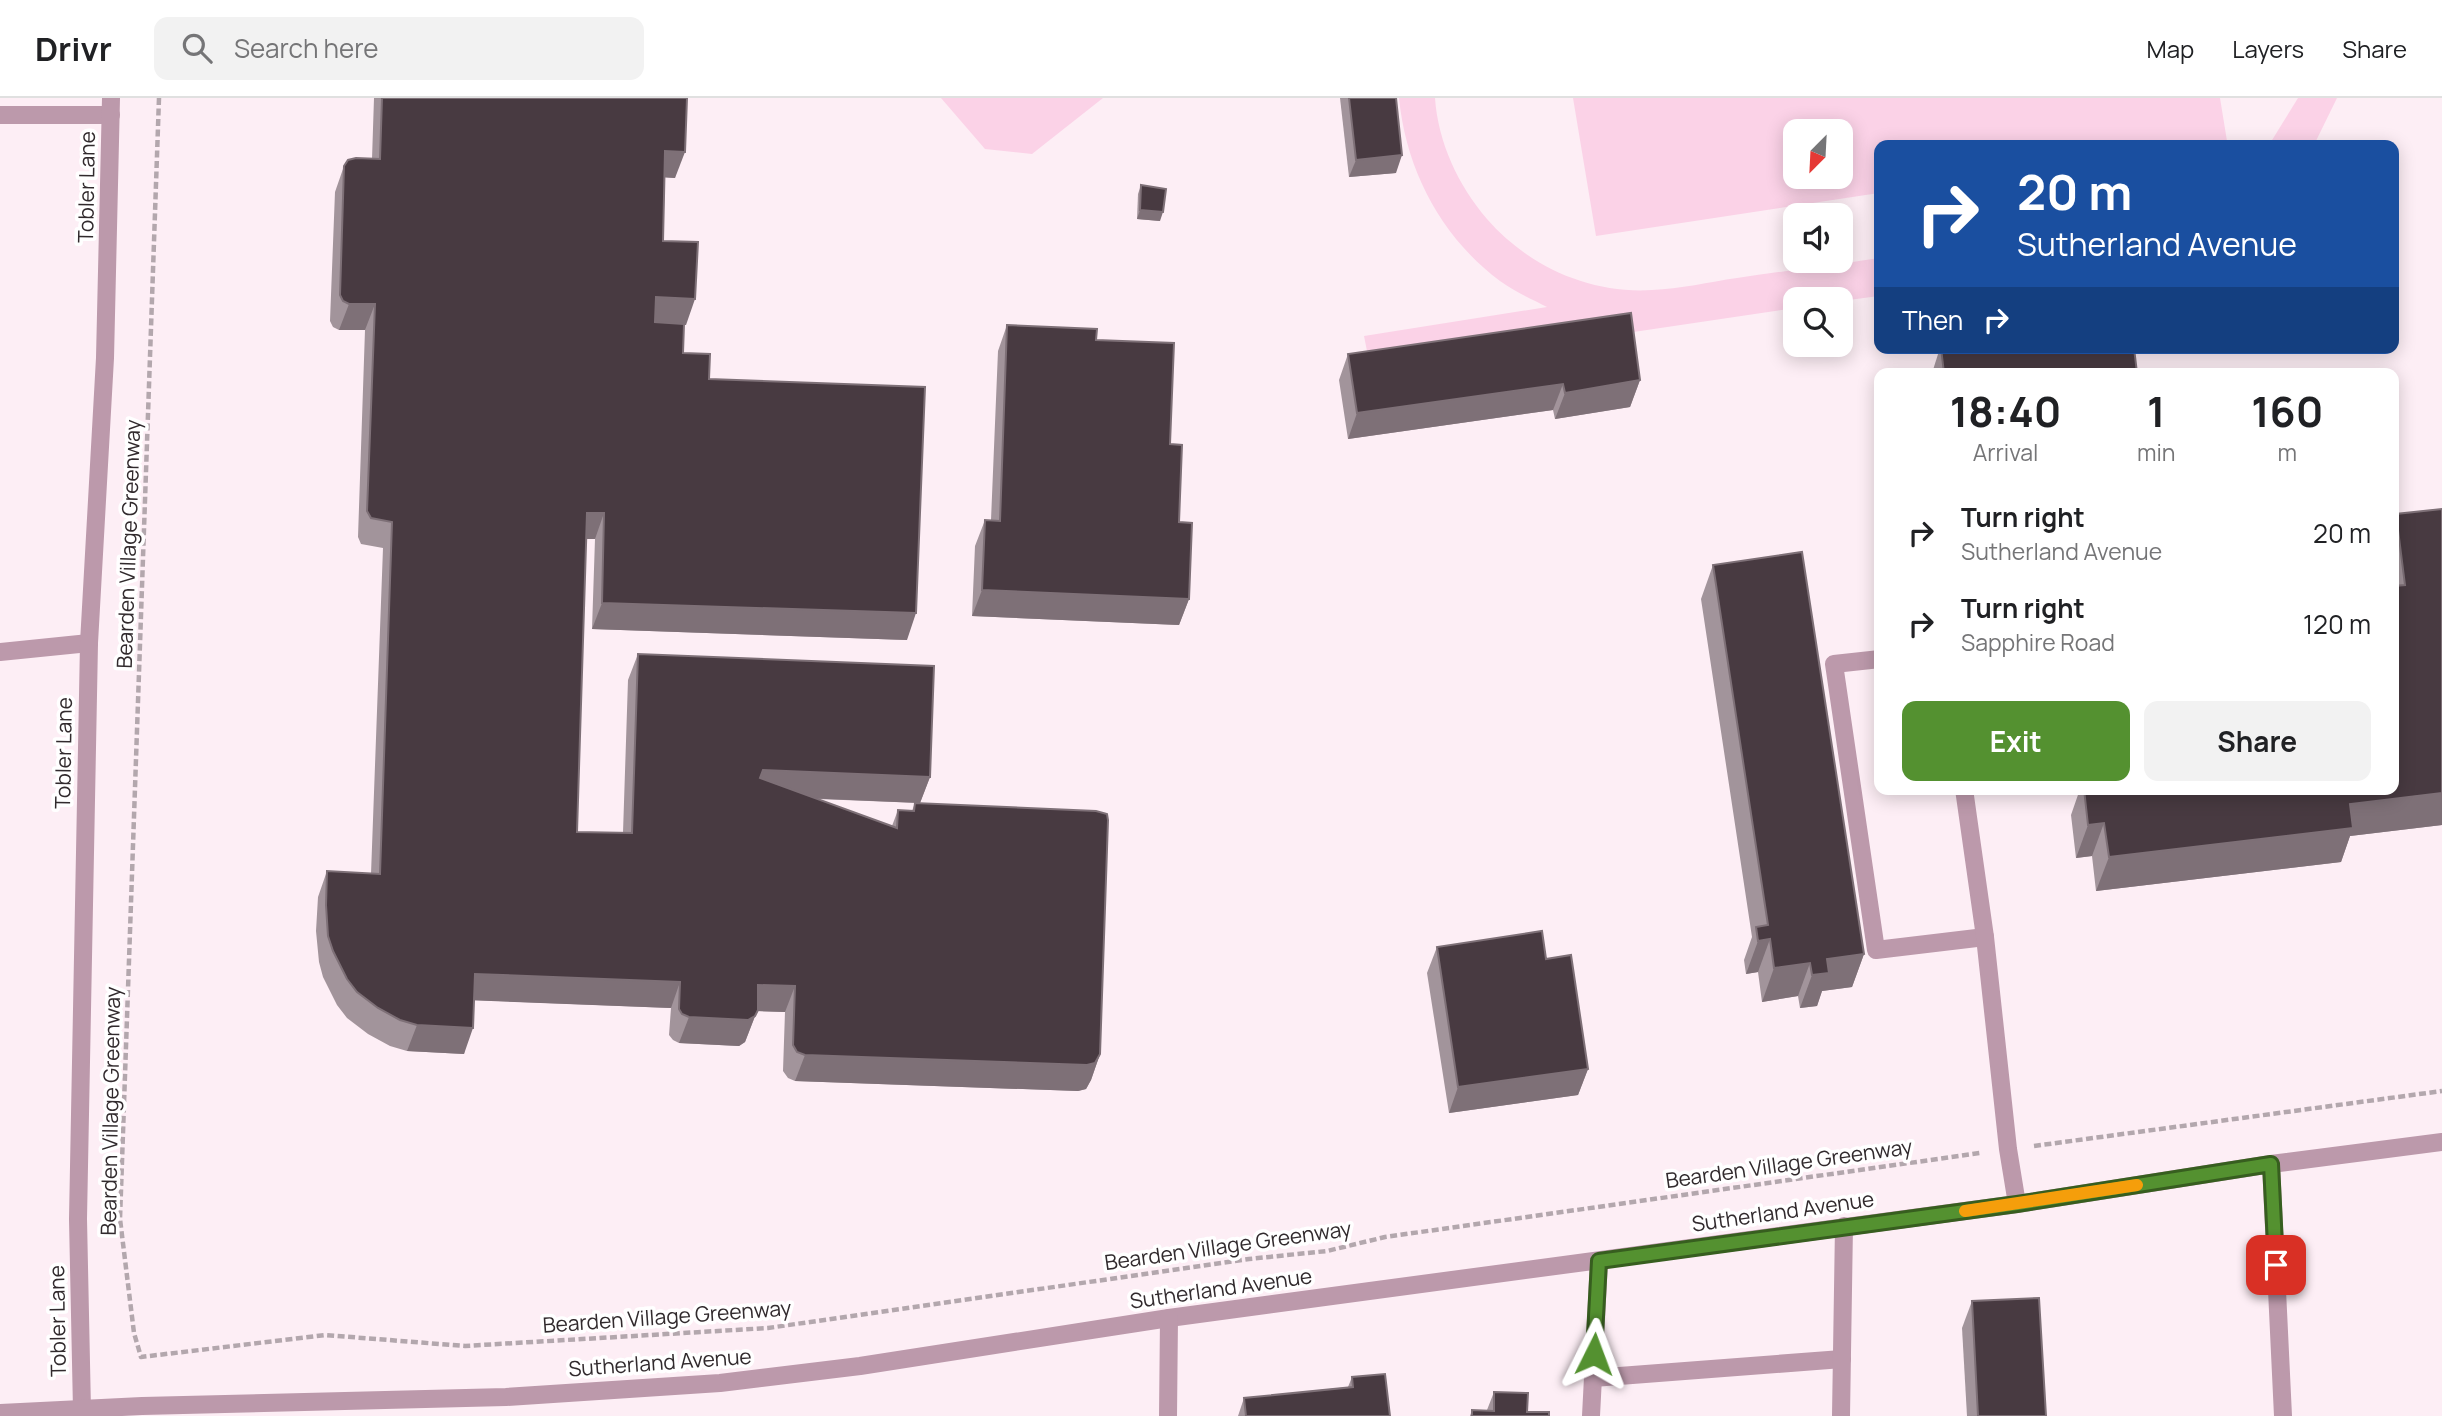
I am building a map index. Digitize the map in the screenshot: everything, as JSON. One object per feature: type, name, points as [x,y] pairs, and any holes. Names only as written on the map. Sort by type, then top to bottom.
[{"type":"street","points":[[0,116],[111,106]]},
{"type":"street","name":"Tobler Lane","points":[[82,1410],[78,1219],[89,643],[105,358],[111,106]]},
{"type":"street","points":[[0,652],[89,643]]},
{"type":"street","points":[[1874,660],[1834,664],[1875,950],[1985,937]]},
{"type":"street","points":[[1965,795],[2017,1204]]},
{"type":"street","name":"Sutherland Avenue","points":[[0,1413],[506,1396],[720,1383],[860,1366],[1169,1318],[2017,1204],[2271,1164],[2442,1142]]},
{"type":"street","points":[[2271,1164],[2283,1416]]},
{"type":"street","points":[[1841,1416],[1844,1226]]},
{"type":"street","points":[[1591,1416],[1599,1261]]},
{"type":"street","points":[[1168,1416],[1169,1318]]},
{"type":"street","points":[[1593,1378],[1842,1359]]},
{"type":"path","name":"Bearden Village Greenway","points":[[159,98],[120,1219],[134,1333],[141,1357],[325,1335],[464,1346],[768,1328],[1249,1259],[1327,1251],[1399,1235],[2442,1091]]},
{"type":"shaded area","points":[[941,98],[1103,98],[1032,154],[985,149]]},
{"type":"shaded area","points":[[1399,98],[1435,98],[1440,131],[1451,162],[1467,192],[1487,219],[1521,250],[1561,274],[1583,282],[1629,290],[1652,290],[1783,272],[1853,273],[1853,262],[1874,259],[1874,297],[1853,299],[1853,287],[1783,287],[1783,310],[1371,371],[1364,336],[1547,307],[1500,281],[1460,244],[1430,200],[1409,151]]},
{"type":"shaded area","points":[[1573,98],[2220,98],[2227,140],[1874,140],[1874,194],[1813,203],[1783,203],[1783,208],[1596,236]]},
{"type":"shaded area","points":[[2298,98],[2337,98],[2316,140],[2272,140]]},
{"type":"building","points":[[382,98],[687,98],[685,152],[665,151],[663,241],[698,242],[695,299],[656,297],[655,322],[684,324],[683,353],[710,354],[709,379],[925,387],[916,613],[602,603],[604,513],[587,513],[577,832],[632,833],[638,654],[934,666],[930,777],[763,770],[760,778],[897,828],[898,810],[914,811],[915,803],[1096,811],[1107,814],[1100,1054],[1095,1063],[1087,1065],[805,1055],[797,1052],[793,1045],[795,986],[758,985],[758,1010],[755,1016],[748,1020],[689,1017],[682,1014],[679,1009],[680,982],[475,974],[473,1028],[417,1025],[400,1020],[357,992],[347,979],[328,936],[327,871],[380,874],[392,522],[371,518],[367,511],[375,304],[349,304],[343,301],[340,295],[344,166],[348,160],[356,158],[380,159]]},
{"type":"building","points":[[1349,98],[1396,98],[1402,155],[1356,160]]},
{"type":"building","points":[[1141,185],[1166,189],[1163,212],[1140,210]]},
{"type":"building","points":[[1631,313],[1640,380],[1565,393],[1563,384],[1357,413],[1348,354]]},
{"type":"building","points":[[1007,325],[1097,329],[1096,340],[1174,343],[1170,444],[1182,445],[1179,522],[1192,523],[1189,599],[982,590],[985,520],[1000,521]]},
{"type":"building","points":[[1942,354],[2135,354],[2136,368],[1943,368]]},
{"type":"building","points":[[2442,509],[2442,793],[2350,804],[2353,828],[2109,857],[2104,823],[2088,825],[2085,795],[2399,795],[2399,586],[2405,585],[2399,514]]},
{"type":"building","points":[[1802,552],[1864,954],[1827,959],[1829,973],[1812,975],[1810,963],[1774,968],[1770,939],[1758,941],[1756,927],[1768,925],[1713,565]]},
{"type":"building","points":[[1542,931],[1546,959],[1571,955],[1588,1069],[1458,1087],[1437,947]]},
{"type":"building","points":[[2039,1298],[2046,1416],[1978,1416],[1972,1301]]},
{"type":"building","points":[[1385,1374],[1390,1416],[1246,1416],[1244,1398],[1353,1387],[1352,1377]]},
{"type":"building","points":[[1494,1392],[1528,1393],[1527,1412],[1549,1412],[1549,1416],[1472,1416],[1472,1410],[1494,1411]]},
{"type":"slow traffic","points":[[1965,1211],[2137,1185]]},
{"type":"route","points":[[1594,1354],[1599,1261],[2017,1204],[2271,1164],[2276,1265]]}]
